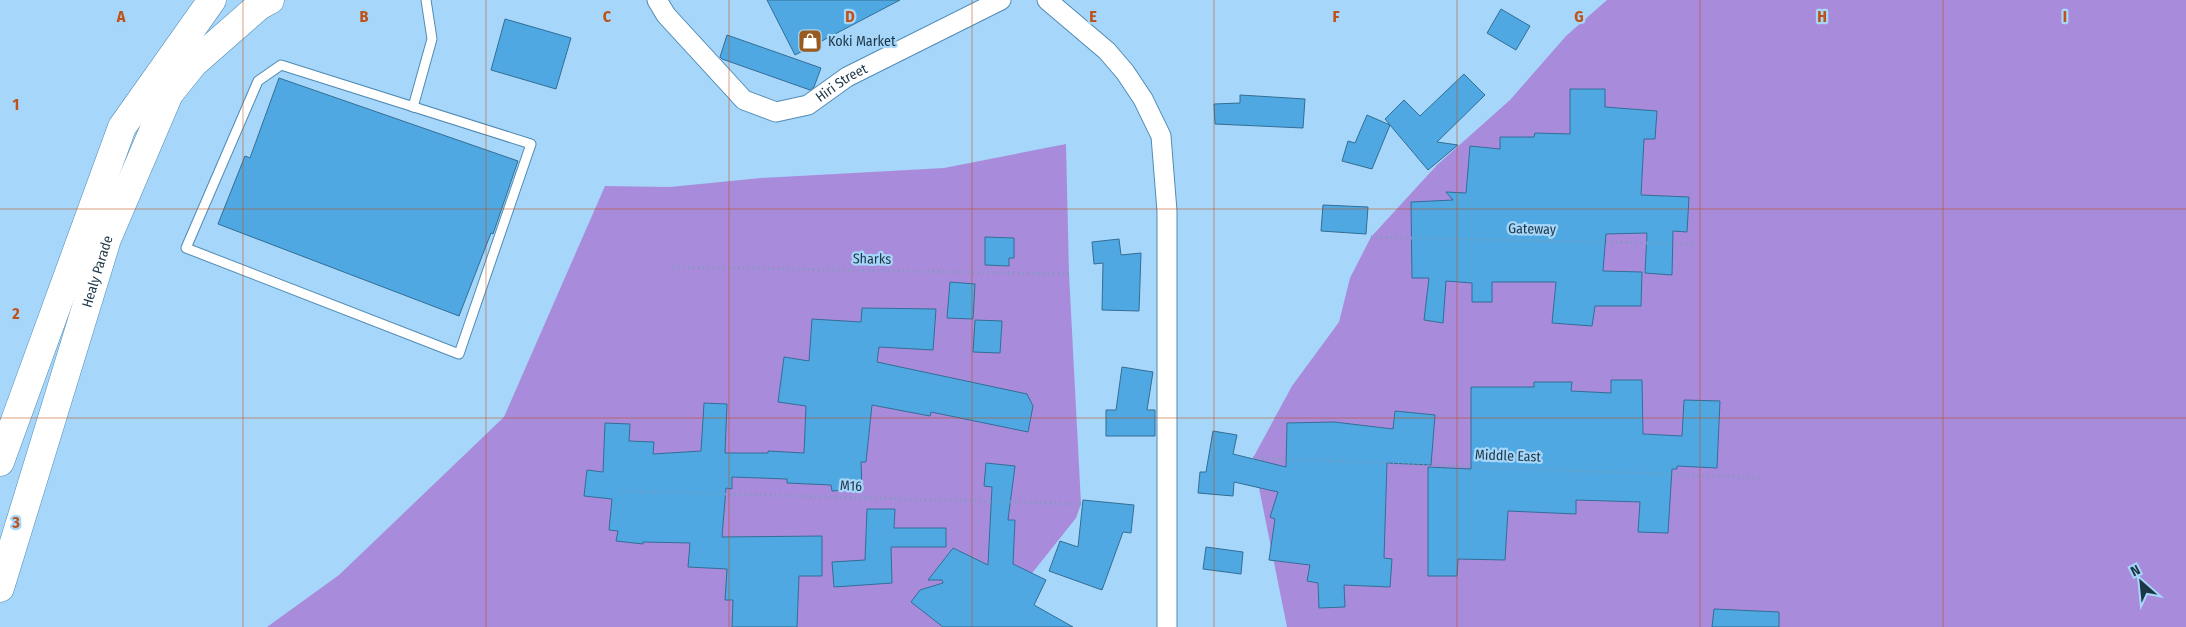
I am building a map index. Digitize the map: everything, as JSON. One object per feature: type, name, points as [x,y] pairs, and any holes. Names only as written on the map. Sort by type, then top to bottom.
[{"type":"highway","name":"Healy Parade","points":[[0,462],[122,126],[212,0]]},
{"type":"highway","name":"Healy Parade","points":[[0,588],[107,240],[169,94],[194,63],[259,6],[270,0]]},
{"type":"street","name":"Hiri Street","points":[[657,0],[666,15],[744,100],[776,112],[808,105],[848,77],[1002,0]]},
{"type":"street","points":[[1047,0],[1107,51],[1125,72],[1143,99],[1161,136],[1167,211],[1167,627]]},
{"type":"lane","points":[[413,107],[432,39],[426,0]]},
{"type":"lane","points":[[281,65],[413,107],[531,144],[459,354],[186,248],[258,81],[281,65]]},
{"type":"path","name":"Gateway","points":[[1371,237],[1693,244]]},
{"type":"path","name":"Sharks","points":[[673,267],[1069,274]]},
{"type":"path","name":"Middle East","points":[[1253,458],[1763,478]]},
{"type":"path","name":"M16","points":[[620,491],[1081,504]]},
{"type":"shaded area","points":[[1607,0],[2186,0],[2186,627],[1287,627],[1253,458],[1292,386],[1339,322],[1350,278],[1371,237],[1437,165],[1510,100],[1566,36]]},
{"type":"shaded area","points":[[1066,144],[1069,274],[1081,504],[1076,518],[989,627],[267,627],[339,575],[504,417],[605,186],[670,187],[761,178],[944,168]]},
{"type":"building","points":[[767,0],[900,0],[795,55]]},
{"type":"building","points":[[1501,9],[1530,26],[1516,50],[1487,33]]},
{"type":"building","points":[[505,19],[571,38],[556,89],[491,70]]},
{"type":"building","points":[[727,35],[821,68],[814,87],[810,90],[722,59],[720,57]]},
{"type":"building","points":[[1464,74],[1485,95],[1437,142],[1458,145],[1428,170],[1385,119],[1404,100],[1420,116]]},
{"type":"building","points":[[279,78],[518,161],[493,234],[491,233],[459,316],[218,224],[245,156],[250,158]]},
{"type":"building","points":[[1570,89],[1605,89],[1605,107],[1657,111],[1655,139],[1644,139],[1641,195],[1689,197],[1687,232],[1673,231],[1672,275],[1645,273],[1647,233],[1606,234],[1603,271],[1642,272],[1641,306],[1595,306],[1592,326],[1552,323],[1556,282],[1492,282],[1492,302],[1472,302],[1472,283],[1446,281],[1443,323],[1424,320],[1429,278],[1412,278],[1411,202],[1453,200],[1446,192],[1466,193],[1470,146],[1500,149],[1500,137],[1534,137],[1535,133],[1570,134]]},
{"type":"building","points":[[1240,95],[1305,99],[1303,128],[1215,124],[1214,104],[1240,103]]},
{"type":"building","points":[[1367,115],[1390,125],[1372,169],[1342,161],[1348,141],[1355,143]]},
{"type":"building","points":[[1323,205],[1368,207],[1366,234],[1321,231]]},
{"type":"building","points":[[985,237],[1014,238],[1014,258],[1009,258],[1009,266],[985,265]]},
{"type":"building","points":[[1119,239],[1121,255],[1141,253],[1139,311],[1102,310],[1103,263],[1094,264],[1092,242]]},
{"type":"building","points":[[950,282],[975,284],[973,319],[947,318]]},
{"type":"building","points":[[862,308],[936,309],[933,350],[879,347],[877,362],[1027,394],[1033,406],[1028,432],[931,412],[930,416],[872,405],[866,462],[861,462],[862,489],[832,491],[831,485],[787,483],[787,479],[732,477],[732,489],[726,488],[722,537],[822,536],[822,576],[799,576],[797,627],[732,627],[733,600],[725,600],[727,569],[688,567],[690,543],[643,542],[643,544],[616,541],[618,531],[609,530],[612,499],[584,496],[587,470],[603,472],[605,423],[630,424],[629,441],[654,442],[653,454],[701,451],[704,403],[727,404],[725,453],[768,453],[768,451],[804,453],[806,406],[778,402],[784,357],[809,361],[812,319],[861,322]]},
{"type":"building","points":[[975,320],[1002,321],[1000,353],[973,352]]},
{"type":"building","points":[[1122,367],[1153,372],[1147,410],[1155,410],[1155,436],[1106,436],[1106,410],[1116,410]]},
{"type":"building","points":[[1611,380],[1642,380],[1643,434],[1682,436],[1684,400],[1720,401],[1717,468],[1677,466],[1677,469],[1672,469],[1668,533],[1638,532],[1640,502],[1576,500],[1576,514],[1508,511],[1505,560],[1458,559],[1457,576],[1428,576],[1428,467],[1471,469],[1471,387],[1534,387],[1534,382],[1572,382],[1571,391],[1611,393]]},
{"type":"building","points":[[1395,411],[1435,415],[1431,465],[1387,463],[1384,558],[1392,559],[1390,587],[1344,585],[1345,607],[1319,608],[1318,583],[1307,581],[1310,565],[1269,560],[1275,519],[1270,517],[1278,492],[1234,482],[1233,496],[1198,493],[1200,472],[1206,472],[1213,431],[1237,435],[1233,454],[1286,467],[1287,423],[1334,422],[1393,429]]},
{"type":"building","points":[[986,463],[1015,466],[1008,520],[1015,520],[1013,564],[1046,580],[1034,605],[1073,627],[943,627],[911,602],[920,590],[943,583],[942,580],[928,580],[953,548],[988,565],[992,487],[984,486]]},
{"type":"building","points":[[1083,500],[1134,505],[1131,533],[1123,532],[1102,590],[1049,571],[1060,541],[1078,547]]},
{"type":"building","points":[[867,509],[895,509],[894,528],[946,528],[946,547],[891,547],[892,583],[834,587],[832,562],[865,560]]},
{"type":"building","points":[[1206,547],[1243,552],[1241,574],[1203,569]]},
{"type":"building","points":[[1714,609],[1779,612],[1779,627],[1712,627]]},
{"type":"place","name":"Koki Market","points":[[810,41]]}]
